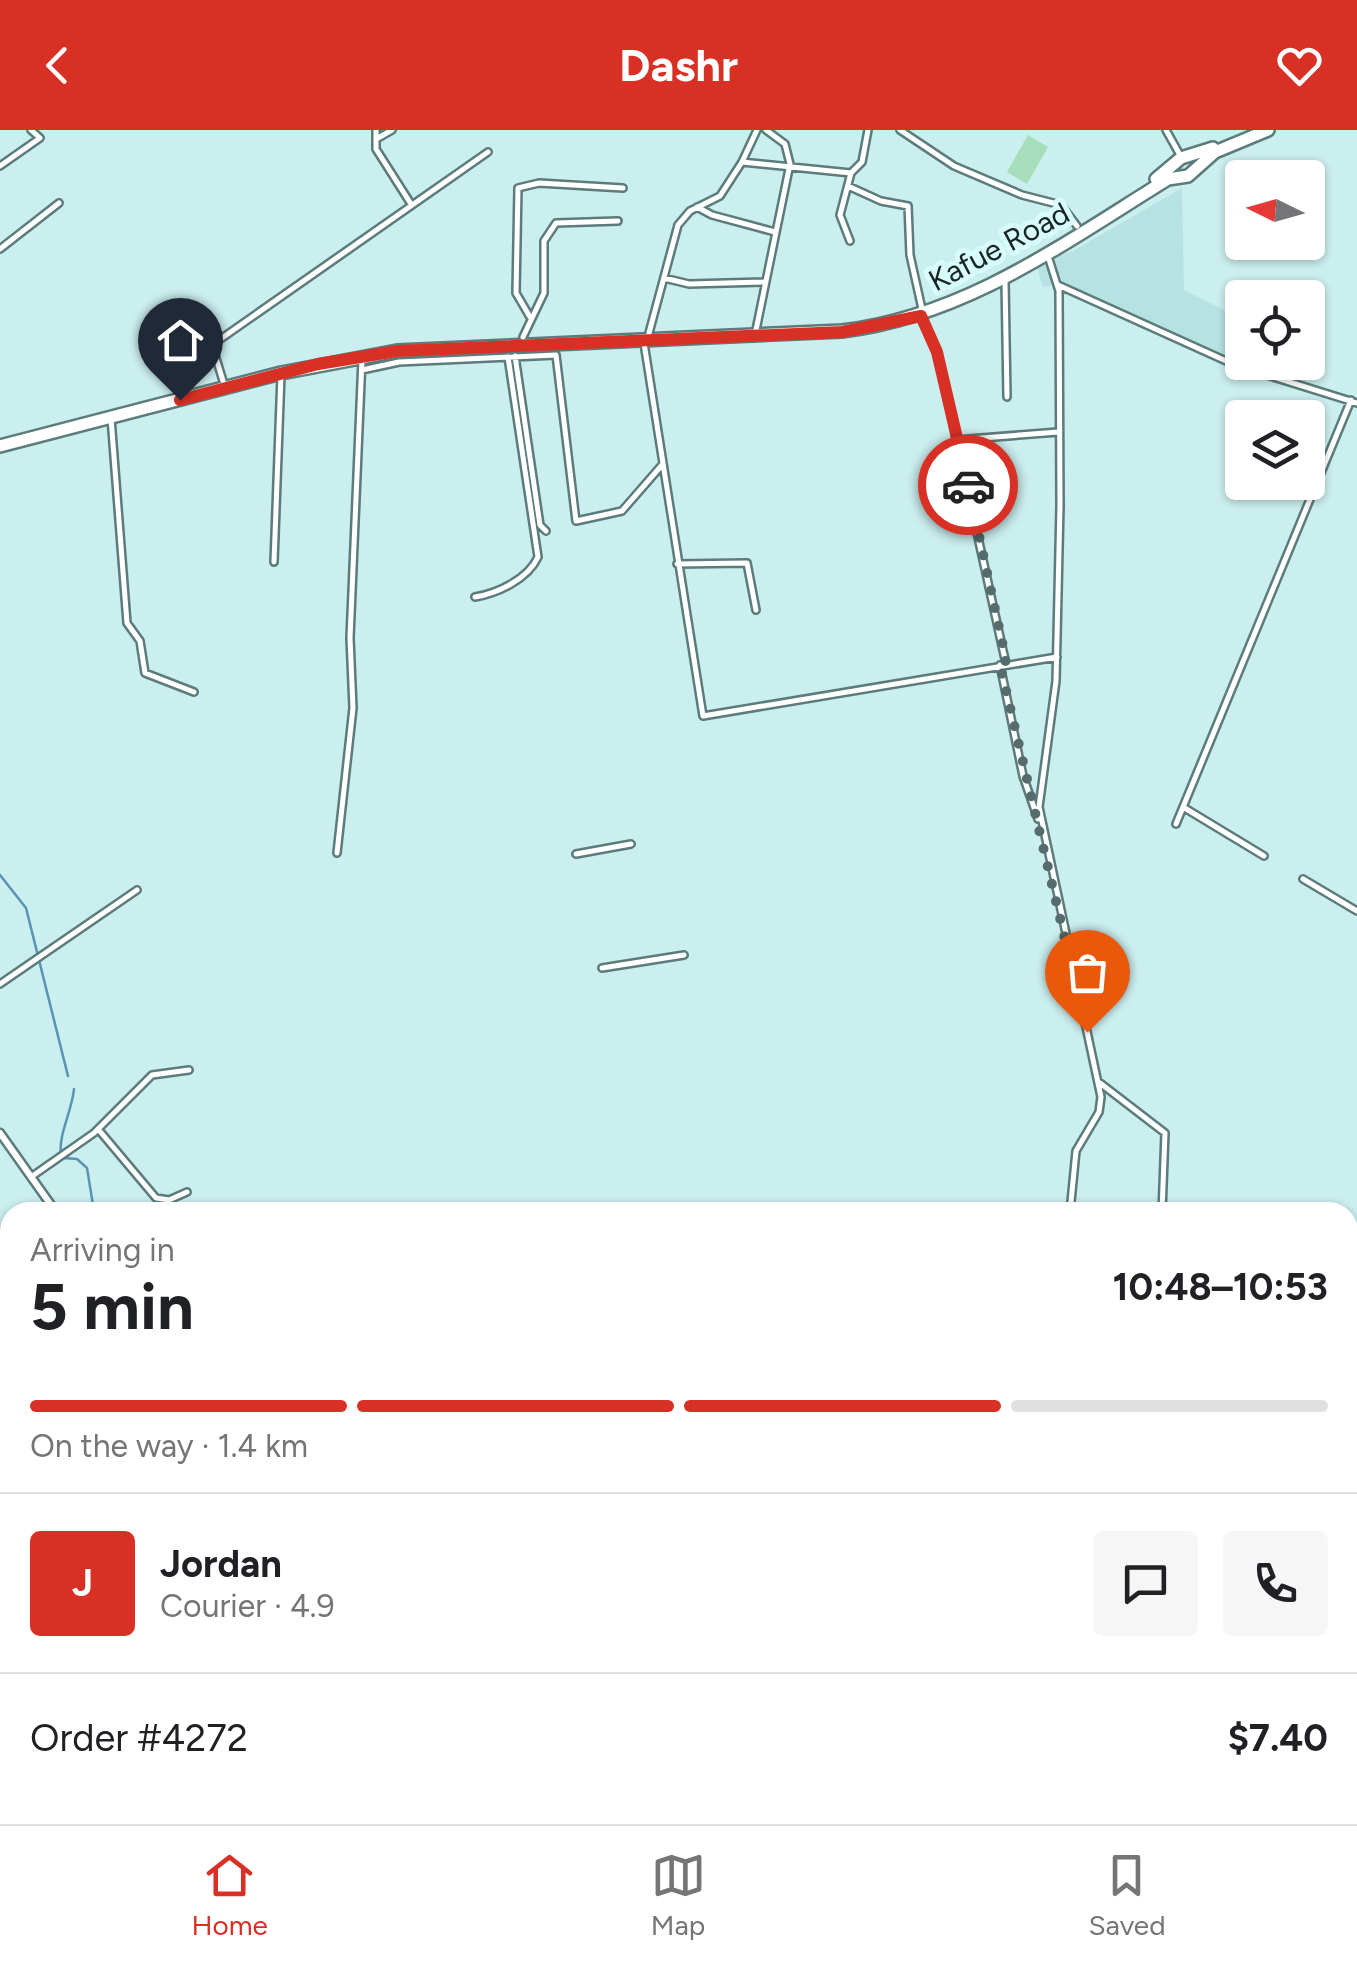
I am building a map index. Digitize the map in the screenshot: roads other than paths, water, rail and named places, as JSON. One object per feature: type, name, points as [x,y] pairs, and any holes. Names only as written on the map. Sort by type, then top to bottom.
[{"type":"highway","name":"Kafue Road","points":[[0,443],[281,373],[443,353],[511,353],[646,337],[857,323],[921,312],[981,284],[1182,159],[1253,130]]},
{"type":"highway","name":"Kafue Road","points":[[0,443],[224,381],[377,348],[523,337],[842,332],[921,312],[1005,279],[1168,179],[1188,174],[1215,152],[1268,130]]},
{"type":"highway","points":[[1182,159],[1176,170],[1188,174]]},
{"type":"street","points":[[0,166],[40,138],[31,130]]},
{"type":"street","points":[[392,130],[377,134],[376,150],[411,204]]},
{"type":"street","points":[[758,130],[720,196],[697,206],[678,226],[646,337],[700,710],[706,717],[1056,657]]},
{"type":"street","points":[[756,330],[790,164],[784,144],[766,130]]},
{"type":"street","points":[[850,241],[840,215],[851,173],[862,162],[868,130]]},
{"type":"street","points":[[900,130],[951,164],[1022,196],[1061,205],[1077,226]]},
{"type":"street","points":[[1166,130],[1182,159]]},
{"type":"street","points":[[224,381],[212,345],[488,152]]},
{"type":"street","points":[[742,162],[851,173]]},
{"type":"street","points":[[530,317],[516,293],[518,188],[539,183],[623,188]]},
{"type":"street","points":[[848,186],[881,201],[908,206],[910,255],[921,312],[937,352],[1023,776],[1041,826],[1098,1082],[1098,1112],[1076,1150],[1071,1202]]},
{"type":"street","points":[[0,249],[59,203]]},
{"type":"street","points":[[697,206],[712,216],[775,232]]},
{"type":"street","points":[[523,337],[544,293],[544,241],[556,223],[618,220]]},
{"type":"street","points":[[1041,826],[1040,796],[1056,657],[1059,432],[1058,285],[1047,253]]},
{"type":"street","points":[[664,278],[688,284],[764,282]]},
{"type":"street","points":[[1005,279],[1007,396]]},
{"type":"street","points":[[1058,285],[1235,365],[1354,402],[1176,824]]},
{"type":"street","points":[[511,353],[556,354],[576,520],[622,510],[664,463]]},
{"type":"street","points":[[511,353],[540,525],[546,531]]},
{"type":"street","points":[[475,597],[498,592],[525,573],[538,556],[511,353]]},
{"type":"street","points":[[337,852],[352,708],[350,638],[362,363]]},
{"type":"street","points":[[274,562],[281,373]]},
{"type":"street","points":[[111,418],[129,641]]},
{"type":"street","points":[[956,440],[1059,432]]},
{"type":"street","points":[[677,564],[746,562],[756,610]]},
{"type":"street","points":[[130,627],[140,641],[145,672],[194,692]]},
{"type":"street","points":[[1183,807],[1264,856]]},
{"type":"street","points":[[576,854],[631,844]]},
{"type":"street","points":[[1303,880],[1357,912]]},
{"type":"street","points":[[0,984],[137,890]]},
{"type":"street","points":[[602,968],[684,955]]},
{"type":"street","points":[[31,1177],[98,1129],[152,1075],[189,1070]]},
{"type":"street","points":[[1098,1082],[1165,1133],[1162,1202]]},
{"type":"street","points":[[98,1129],[156,1198],[169,1200],[187,1192]]},
{"type":"street","points":[[0,1133],[49,1202]]},
{"type":"waterway","points":[[0,875],[26,908],[68,1076]]},
{"type":"waterway","points":[[61,1155],[61,1139],[74,1089]]},
{"type":"waterway","points":[[63,1158],[77,1159],[87,1168],[93,1202]]}]
